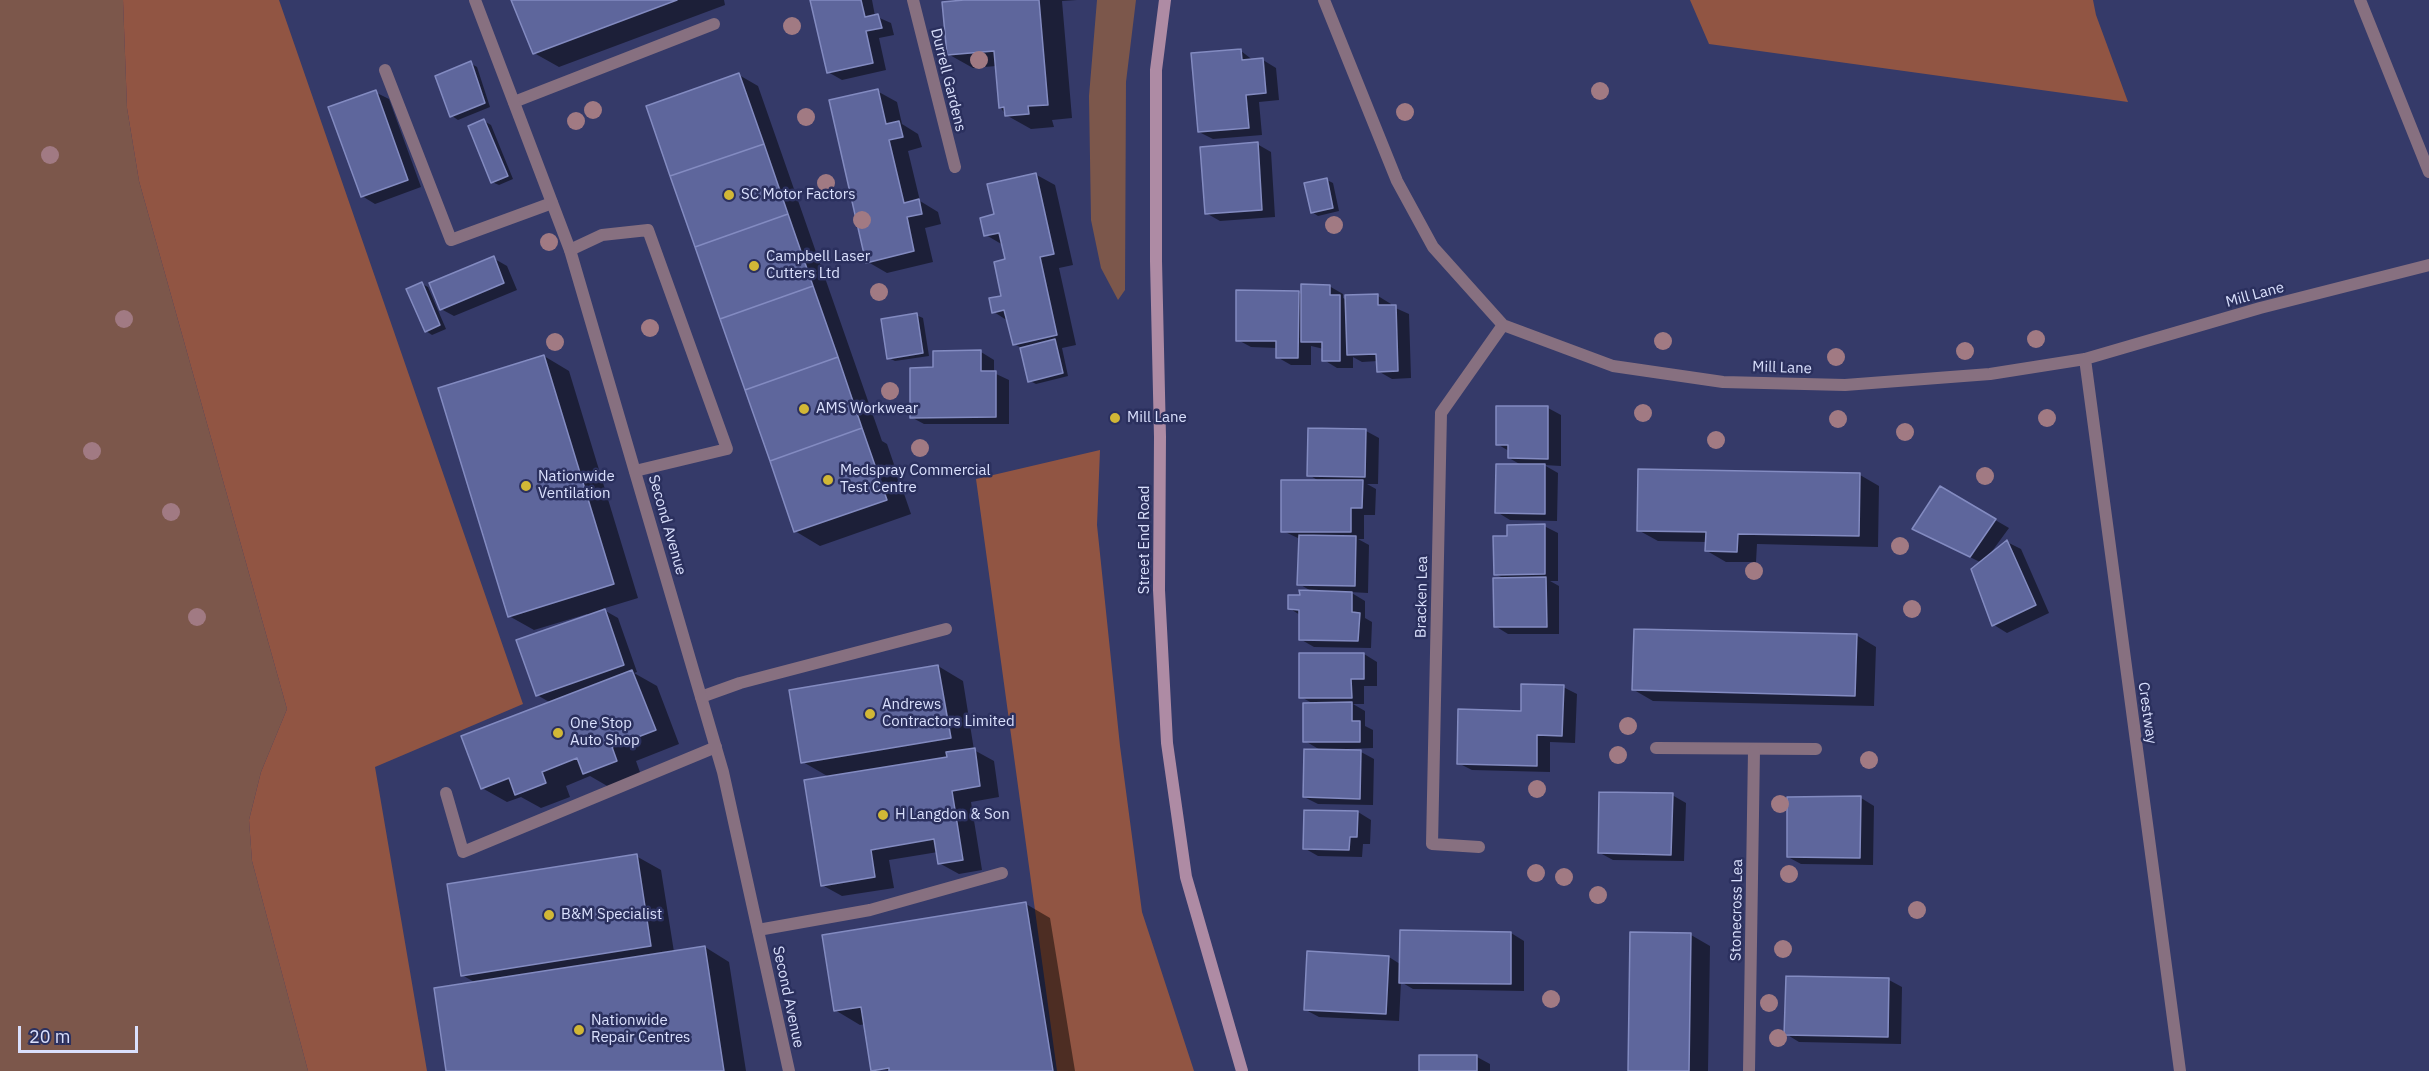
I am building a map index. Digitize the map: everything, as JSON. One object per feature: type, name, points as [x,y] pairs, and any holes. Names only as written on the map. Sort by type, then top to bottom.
[{"type":"street","name":"Second Avenue","points":[[475,0],[570,250],[716,747],[789,1071]]},
{"type":"street","name":"Durrell Gardens","points":[[913,0],[955,167]]},
{"type":"street","name":"Street End Road","points":[[1165,0],[1156,70],[1156,261],[1160,436],[1159,590],[1167,743],[1186,877],[1242,1071]]},
{"type":"street","name":"Mill Lane","points":[[1324,0],[1397,181],[1433,247],[1503,325],[1613,366],[1723,382],[1845,385],[1990,374],[2085,359],[2260,308],[2429,265]]},
{"type":"street","points":[[2360,0],[2429,172]]},
{"type":"street","points":[[514,102],[714,24]]},
{"type":"street","points":[[385,70],[451,240],[552,202]]},
{"type":"street","points":[[570,250],[602,235],[648,230],[727,448],[635,471]]},
{"type":"street","name":"Bracken Lea","points":[[1479,847],[1432,844],[1441,413],[1503,325]]},
{"type":"street","name":"Crestway","points":[[2085,359],[2180,1071]]},
{"type":"street","points":[[701,697],[740,683],[946,629]]},
{"type":"street","points":[[446,793],[463,852],[716,747]]},
{"type":"street","points":[[1656,748],[1816,750]]},
{"type":"street","name":"Stonecross Lea","points":[[1749,1071],[1754,750]]},
{"type":"street","points":[[758,930],[870,910],[1002,873]]},
{"type":"shaded area","points":[[0,0],[123,0],[127,108],[139,181],[287,709],[261,772],[249,820],[252,861],[308,1071],[0,1071]]},
{"type":"shaded area","points":[[123,0],[279,0],[523,704],[375,767],[427,1071],[308,1071],[252,861],[249,820],[261,772],[287,709],[139,181],[127,108]]},
{"type":"shaded area","points":[[1097,0],[1136,0],[1126,82],[1125,290],[1118,300],[1101,268],[1091,220],[1089,96]]},
{"type":"shaded area","points":[[1690,0],[2093,0],[2096,15],[2128,102],[1709,44]]},
{"type":"shaded area","points":[[1100,450],[1097,525],[1120,746],[1142,912],[1194,1071],[1057,1071],[976,479]]},
{"type":"building","points":[[511,0],[677,0],[533,54]]},
{"type":"building","points":[[810,0],[861,0],[865,17],[878,14],[882,28],[866,31],[873,63],[827,73]]},
{"type":"building","points":[[1039,0],[1048,105],[1028,106],[1029,114],[1005,116],[1004,107],[999,108],[994,51],[947,55],[942,2]]},
{"type":"building","points":[[1241,49],[1242,60],[1263,58],[1266,93],[1246,95],[1249,128],[1198,132],[1191,53]]},
{"type":"building","points":[[471,61],[485,103],[450,117],[435,76]]},
{"type":"building","name":"SC Motor Factors","points":[[739,73],[764,144],[670,176],[646,106]]},
{"type":"building","points":[[878,89],[886,124],[899,121],[903,137],[889,140],[904,203],[919,199],[922,214],[907,217],[914,251],[866,263],[829,100]]},
{"type":"building","points":[[376,90],[408,180],[361,197],[328,107]]},
{"type":"building","points":[[484,119],[508,176],[491,183],[468,126]]},
{"type":"building","points":[[1258,142],[1262,210],[1205,214],[1200,147]]},
{"type":"building","name":"SC Motor Factors","points":[[764,144],[788,214],[695,247],[670,176]]},
{"type":"building","points":[[1036,173],[1054,254],[1040,257],[1057,335],[1013,345],[1004,310],[992,313],[989,298],[1001,296],[994,262],[1005,259],[999,233],[984,236],[980,218],[994,214],[987,184]]},
{"type":"building","points":[[1327,178],[1333,208],[1311,213],[1304,183]]},
{"type":"building","name":"Campbell Laser Cutters Ltd","points":[[788,214],[813,286],[720,319],[695,247]]},
{"type":"building","points":[[494,256],[504,283],[440,310],[429,283]]},
{"type":"building","points":[[422,282],[440,325],[425,332],[406,289]]},
{"type":"building","points":[[1301,284],[1330,285],[1330,295],[1340,295],[1340,361],[1322,361],[1322,342],[1301,342]]},
{"type":"building","name":"Campbell Laser Cutters Ltd","points":[[813,286],[838,357],[745,390],[720,319]]},
{"type":"building","points":[[1236,290],[1299,291],[1298,358],[1276,358],[1276,341],[1236,341]]},
{"type":"building","points":[[1378,294],[1378,305],[1396,305],[1398,371],[1377,372],[1376,354],[1347,355],[1345,295]]},
{"type":"building","points":[[917,313],[923,353],[887,359],[881,319]]},
{"type":"building","points":[[1055,339],[1063,373],[1028,382],[1020,348]]},
{"type":"building","points":[[981,350],[981,371],[996,371],[996,417],[910,418],[910,368],[933,367],[933,351]]},
{"type":"building","name":"Nationwide Ventilation","points":[[544,355],[614,584],[508,617],[438,388]]},
{"type":"building","name":"AMS Workwear","points":[[838,357],[862,428],[770,461],[745,390]]},
{"type":"building","points":[[1496,406],[1548,406],[1548,459],[1508,458],[1508,445],[1496,445]]},
{"type":"building","name":"Medspray Commercial Test Centre","points":[[862,428],[887,500],[794,532],[770,461]]},
{"type":"building","points":[[1308,428],[1366,429],[1365,477],[1307,476]]},
{"type":"building","points":[[1496,464],[1545,464],[1545,514],[1495,513]]},
{"type":"building","points":[[1638,469],[1860,473],[1859,536],[1738,534],[1737,552],[1705,551],[1706,532],[1637,531]]},
{"type":"building","points":[[1281,480],[1363,480],[1362,508],[1351,508],[1351,532],[1281,532]]},
{"type":"building","points":[[1940,486],[1996,519],[1970,557],[1912,529]]},
{"type":"building","points":[[1545,524],[1545,574],[1494,575],[1493,536],[1507,536],[1507,525]]},
{"type":"building","points":[[1299,535],[1356,536],[1355,586],[1297,585]]},
{"type":"building","points":[[2007,540],[2036,605],[1992,626],[1971,569]]},
{"type":"building","points":[[1546,577],[1547,627],[1494,627],[1493,578]]},
{"type":"building","points":[[1299,590],[1352,592],[1352,612],[1360,613],[1358,641],[1299,640],[1299,610],[1288,609],[1288,595],[1300,595]]},
{"type":"building","points":[[605,609],[624,665],[536,696],[516,640]]},
{"type":"building","points":[[1634,629],[1857,634],[1855,696],[1632,690]]},
{"type":"building","points":[[1299,653],[1364,653],[1364,679],[1351,679],[1352,698],[1299,698]]},
{"type":"building","name":"Andrews Contractors Limited","points":[[938,665],[951,738],[801,763],[789,690]]},
{"type":"building","name":"One Stop Auto Shop","points":[[632,670],[656,730],[612,747],[617,761],[583,774],[577,758],[542,772],[546,783],[515,795],[509,778],[481,789],[461,736]]},
{"type":"building","points":[[1521,684],[1564,685],[1562,736],[1537,735],[1537,766],[1457,764],[1458,709],[1521,711]]},
{"type":"building","points":[[1352,702],[1352,721],[1360,721],[1360,742],[1303,742],[1303,703]]},
{"type":"building","name":"H Langdon & Son","points":[[975,748],[980,786],[952,791],[963,860],[938,864],[934,839],[871,850],[875,877],[821,886],[804,780],[947,757],[946,752]]},
{"type":"building","points":[[1304,749],[1361,750],[1360,799],[1303,797]]},
{"type":"building","points":[[1599,792],[1673,793],[1671,855],[1598,853]]},
{"type":"building","points":[[1861,796],[1860,858],[1787,857],[1787,797]]},
{"type":"building","points":[[1304,810],[1358,811],[1357,837],[1350,837],[1349,850],[1303,849]]},
{"type":"building","name":"B&M Specialist","points":[[637,854],[651,946],[461,976],[447,884]]},
{"type":"building","points":[[1026,902],[1053,1071],[889,1071],[889,1068],[871,1071],[861,1007],[834,1011],[822,935]]},
{"type":"building","points":[[1400,930],[1511,932],[1511,984],[1399,983]]},
{"type":"building","points":[[1630,932],[1691,933],[1689,1071],[1628,1071]]},
{"type":"building","name":"Nationwide Repair Centres","points":[[705,946],[724,1071],[446,1071],[434,988]]},
{"type":"building","points":[[1307,951],[1389,956],[1386,1014],[1304,1010]]},
{"type":"building","points":[[1786,976],[1889,978],[1888,1037],[1784,1035]]},
{"type":"building","points":[[1419,1055],[1477,1055],[1477,1071],[1419,1071]]},
{"type":"place","name":"SC Motor Factors","points":[[729,195]]},
{"type":"place","name":"Campbell Laser Cutters Ltd","points":[[754,266]]},
{"type":"place","name":"AMS Workwear","points":[[804,409]]},
{"type":"place","name":"Mill Lane","points":[[1115,418]]},
{"type":"place","name":"Medspray Commercial Test Centre","points":[[828,480]]},
{"type":"place","name":"Nationwide Ventilation","points":[[526,486]]},
{"type":"place","name":"Andrews Contractors Limited","points":[[870,714]]},
{"type":"place","name":"One Stop Auto Shop","points":[[558,733]]},
{"type":"place","name":"H Langdon & Son","points":[[883,815]]},
{"type":"place","name":"B&M Specialist","points":[[549,915]]},
{"type":"place","name":"Nationwide Repair Centres","points":[[579,1030]]}]
